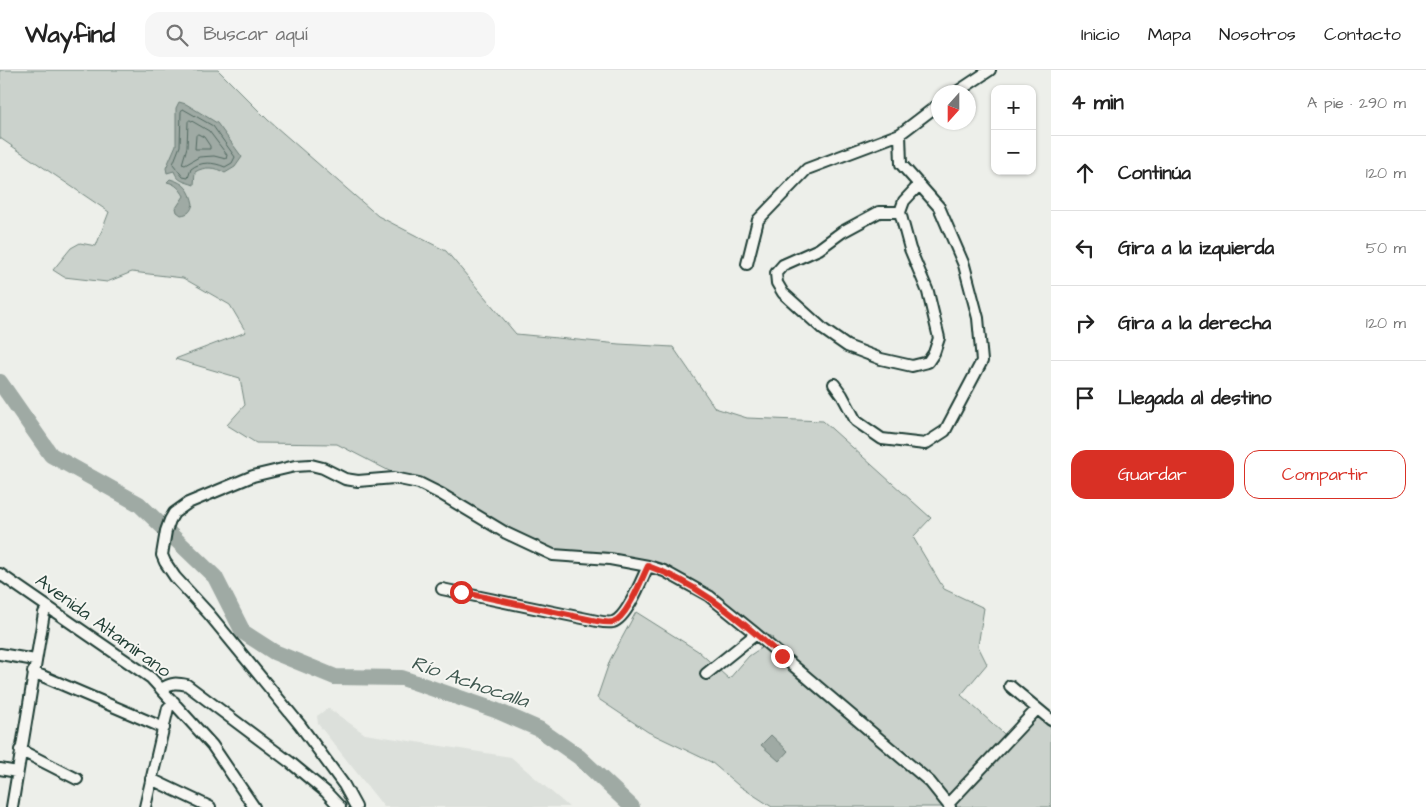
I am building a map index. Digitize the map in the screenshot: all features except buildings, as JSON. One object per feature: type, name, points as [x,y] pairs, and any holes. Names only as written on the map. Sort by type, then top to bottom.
[{"type":"street","points":[[968,85],[990,70]]},
{"type":"street","points":[[747,264],[758,220],[807,169],[900,134],[931,110]]},
{"type":"street","points":[[834,384],[856,421],[882,439],[925,444],[945,431],[982,361],[978,318],[964,265],[939,207],[901,164],[900,134]]},
{"type":"street","points":[[900,212],[879,212],[842,232],[819,249],[783,265],[776,274],[777,283],[783,293],[824,330],[847,346],[881,359],[912,366],[928,362],[934,353],[939,338],[928,292],[910,249],[900,212],[904,201],[919,185]]},
{"type":"street","points":[[356,807],[344,785],[300,725],[209,614],[175,577],[165,562],[162,555],[166,531],[174,513],[188,503],[253,476],[295,466],[311,465],[352,480],[365,481],[394,478],[419,483],[441,494],[506,534],[553,555],[610,559],[664,571],[709,596],[756,634],[930,782],[949,806],[1037,709]]},
{"type":"street","points":[[442,589],[597,621],[613,622],[619,619],[625,611],[648,566]]},
{"type":"street","name":"Avenida Altamirano","points":[[0,574],[151,678],[212,744],[254,807]]},
{"type":"street","points":[[12,807],[35,660],[44,613],[48,607]]},
{"type":"street","points":[[706,674],[756,634]]},
{"type":"street","points":[[0,654],[35,660]]},
{"type":"street","points":[[33,672],[164,728]]},
{"type":"street","points":[[162,689],[168,684],[176,682],[187,686],[291,763],[326,792],[340,807]]},
{"type":"street","points":[[1010,686],[1051,720]]},
{"type":"street","points":[[145,807],[168,708],[174,702]]},
{"type":"street","points":[[20,750],[78,779]]},
{"type":"street","points":[[0,769],[17,772]]},
{"type":"street","points":[[151,779],[210,807]]},
{"type":"shaded area","points":[[0,70],[218,70],[268,120],[378,216],[446,251],[516,334],[673,347],[715,408],[747,418],[823,421],[931,518],[913,537],[944,589],[984,608],[978,646],[987,664],[961,695],[1013,742],[1036,715],[1051,728],[1051,807],[772,807],[738,785],[711,762],[648,732],[597,698],[610,660],[636,612],[698,651],[729,679],[749,656],[773,638],[706,593],[651,569],[558,558],[337,444],[256,443],[227,425],[245,405],[240,378],[175,359],[246,332],[230,305],[183,278],[132,272],[107,282],[64,277],[53,270],[71,248],[80,243],[96,246],[109,212],[0,138]]},
{"type":"shaded area","points":[[328,708],[365,734],[511,757],[569,807],[384,807],[318,724],[317,716]]},
{"type":"water","points":[[179,102],[186,104],[217,123],[242,157],[235,167],[225,173],[218,169],[210,168],[199,170],[195,172],[194,185],[179,179],[174,171],[167,173],[166,168],[176,145],[176,108]]},
{"type":"water","points":[[170,179],[183,185],[190,195],[193,204],[186,214],[181,215],[177,212],[176,208],[184,196],[177,187],[167,182]]},
{"type":"water","points":[[771,735],[788,751],[779,761],[761,745]]},
{"type":"waterway","name":"Río Achocalla","points":[[0,382],[51,455],[139,504],[215,577],[243,632],[274,652],[335,677],[402,678],[495,710],[539,729],[579,757],[632,807]]},
{"type":"route","points":[[461,592],[597,621],[613,622],[619,619],[625,611],[648,566],[664,571],[709,596],[782,656]]}]
